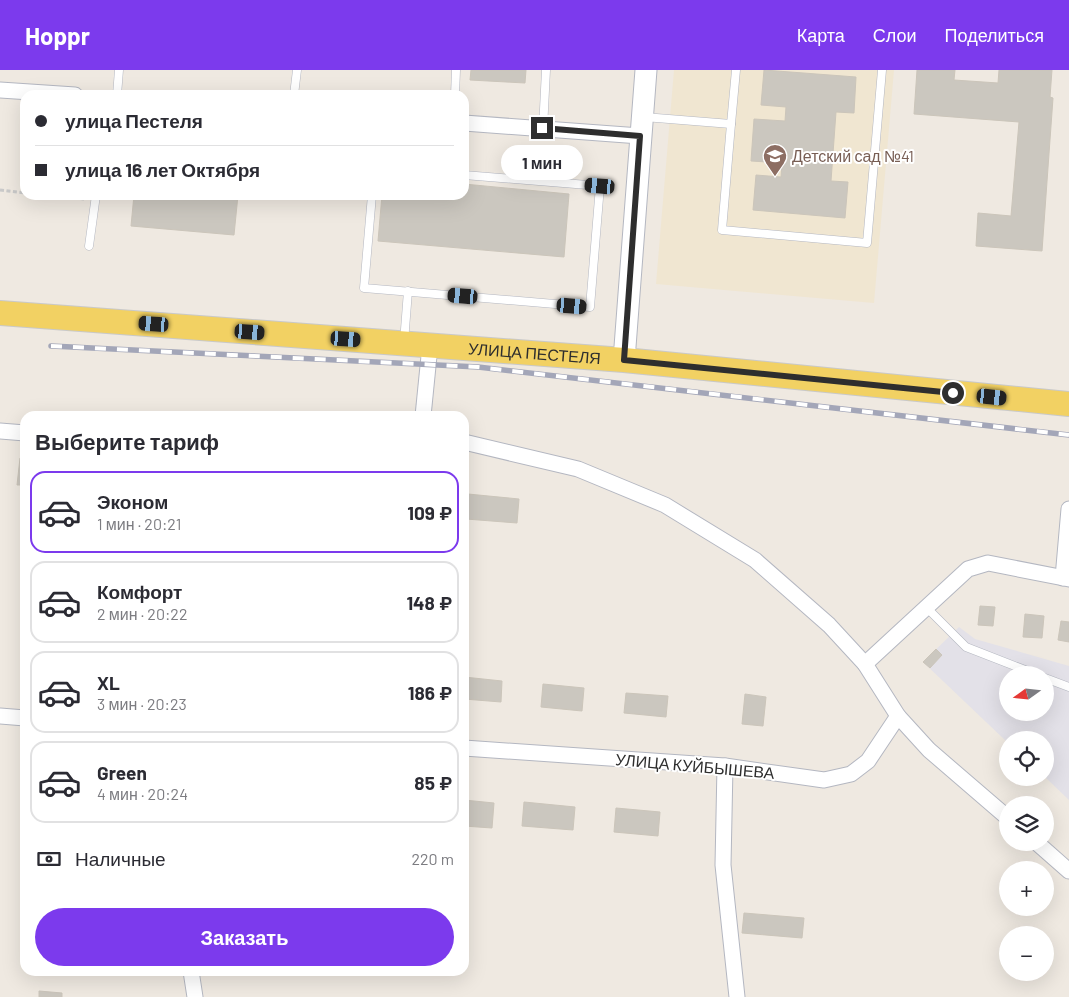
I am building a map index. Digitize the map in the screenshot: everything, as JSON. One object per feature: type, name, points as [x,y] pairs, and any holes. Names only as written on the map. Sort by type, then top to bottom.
[{"type":"main road","name":"УЛИЦА ПЕСТЕЛЯ","points":[[0,313],[624,360],[1069,404]]},
{"type":"street","points":[[624,360],[646,70]]},
{"type":"street","points":[[0,90],[20,91]]},
{"type":"street","points":[[469,123],[542,128],[641,126]]},
{"type":"street","points":[[424,411],[430,346]]},
{"type":"street","points":[[0,431],[20,433]]},
{"type":"street","points":[[469,443],[578,469],[665,505],[755,560],[829,625],[865,664],[898,716],[929,750],[999,810]]},
{"type":"street","points":[[865,664],[968,569],[988,563],[1066,578],[1069,510]]},
{"type":"street","points":[[0,716],[20,718]]},
{"type":"street","name":"УЛИЦА КУЙБЫШЕВА","points":[[469,748],[725,766],[824,780],[851,774],[868,761],[898,716]]},
{"type":"street","points":[[725,766],[723,865],[737,997]]},
{"type":"street","points":[[1046,851],[1069,871]]},
{"type":"street","points":[[192,976],[195,997]]},
{"type":"lane","points":[[117,90],[118,70]]},
{"type":"lane","points":[[295,90],[297,70]]},
{"type":"lane","points":[[455,90],[456,70]]},
{"type":"lane","points":[[542,128],[546,70]]},
{"type":"lane","points":[[736,70],[722,230],[867,243],[882,70]]},
{"type":"lane","points":[[641,126],[731,124]]},
{"type":"lane","points":[[372,200],[364,288],[590,307],[600,186],[469,175]]},
{"type":"lane","points":[[89,246],[95,200]]},
{"type":"lane","points":[[404,344],[408,291]]},
{"type":"lane","points":[[927,608],[966,647],[1015,666]]},
{"type":"lane","points":[[1054,681],[1069,687]]},
{"type":"path","points":[[0,190],[20,192]]},
{"type":"shaded area","name":"Детский сад №41","points":[[674,70],[894,70],[874,303],[656,284]]},
{"type":"shaded area","points":[[959,627],[975,639],[1069,666],[1069,800],[1054,786],[1054,731],[999,731],[999,734],[923,662]]},
{"type":"building","points":[[471,70],[526,70],[525,83],[470,80]]},
{"type":"building","points":[[764,70],[856,77],[854,113],[836,112],[831,181],[848,182],[845,218],[753,210],[756,175],[781,177],[782,163],[751,161],[754,119],[785,121],[786,107],[761,105]]},
{"type":"building","points":[[917,70],[955,70],[954,80],[998,83],[999,70],[1052,70],[1050,97],[1053,98],[1042,251],[976,246],[978,213],[1011,216],[1019,122],[914,114]]},
{"type":"building","points":[[469,184],[569,194],[564,257],[378,241],[382,200],[469,200]]},
{"type":"building","points":[[134,200],[238,200],[234,235],[131,226]]},
{"type":"building","points":[[20,458],[20,485],[17,485]]},
{"type":"building","points":[[469,494],[519,499],[517,523],[469,519]]},
{"type":"building","points":[[980,606],[995,607],[993,626],[978,625]]},
{"type":"building","points":[[1025,614],[1044,616],[1042,638],[1023,637]]},
{"type":"building","points":[[1061,621],[1069,622],[1069,642],[1058,640]]},
{"type":"building","points":[[936,649],[942,655],[930,668],[923,662]]},
{"type":"building","points":[[469,678],[502,681],[501,702],[469,699]]},
{"type":"building","points":[[543,684],[584,688],[582,711],[541,707]]},
{"type":"building","points":[[626,693],[668,696],[666,717],[624,713]]},
{"type":"building","points":[[745,694],[766,697],[763,726],[742,724]]},
{"type":"building","points":[[469,800],[494,803],[492,828],[469,826]]},
{"type":"building","points":[[524,802],[575,807],[573,830],[522,826]]},
{"type":"building","points":[[616,808],[660,812],[658,836],[614,832]]},
{"type":"building","points":[[744,913],[804,918],[802,938],[742,933]]},
{"type":"building","points":[[39,991],[62,993],[62,997],[39,997]]},
{"type":"railway","points":[[51,346],[478,367],[1069,435]]},
{"type":"place","name":"Детский сад №41","points":[[775,177]]},
{"type":"route","points":[[542,128],[640,136],[624,360],[953,393]]}]
